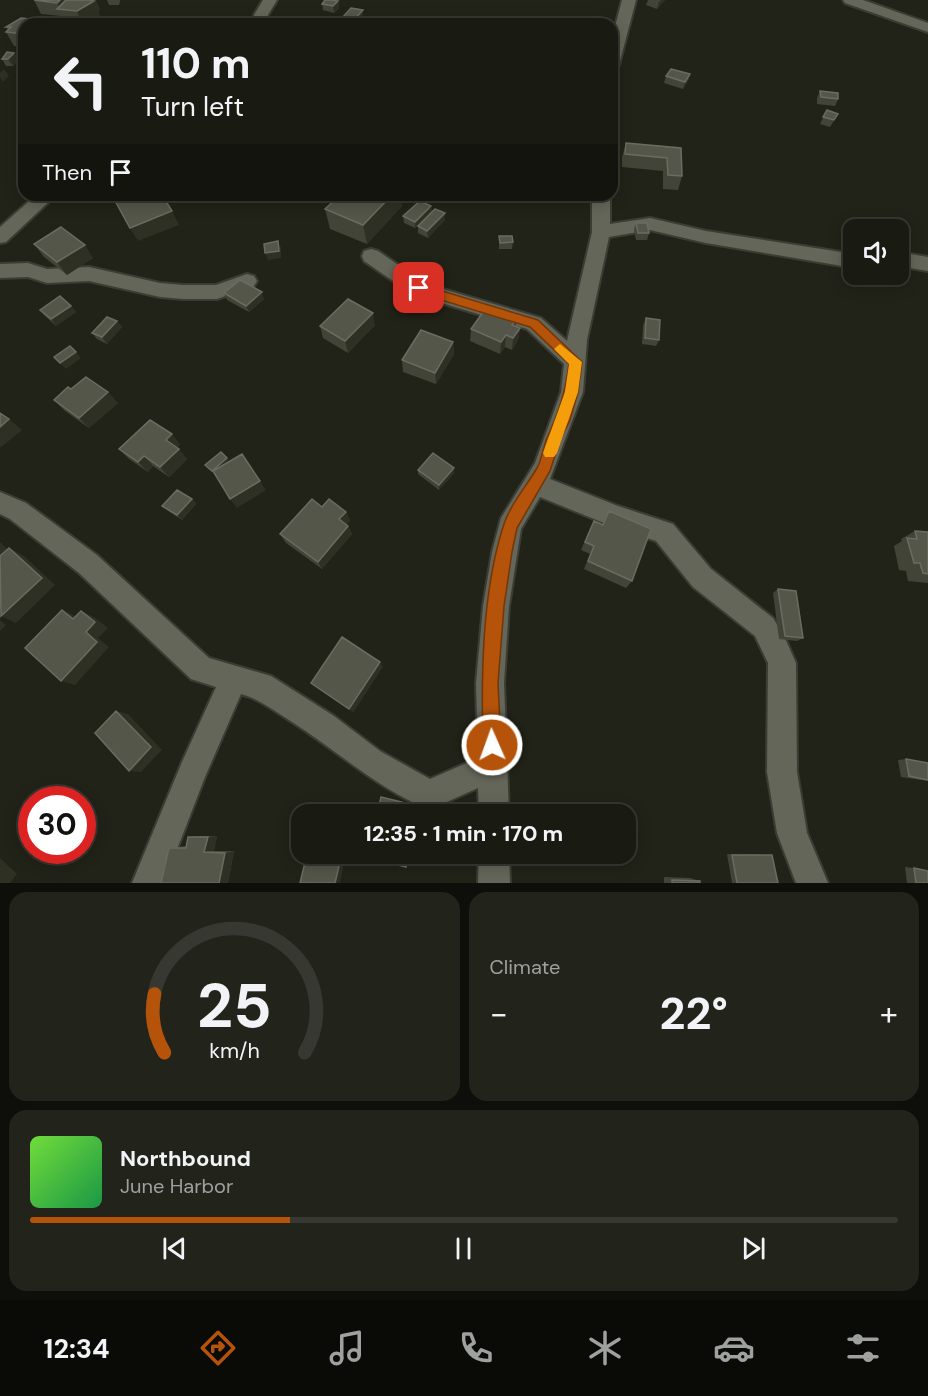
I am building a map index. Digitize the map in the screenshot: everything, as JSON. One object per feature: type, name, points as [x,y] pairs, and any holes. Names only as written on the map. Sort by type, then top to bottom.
[{"type":"street","points":[[261,18],[270,0]]},
{"type":"street","points":[[618,41],[628,0]]},
{"type":"street","points":[[850,0],[928,28]]},
{"type":"street","points":[[0,237],[40,201]]},
{"type":"street","points":[[494,804],[490,683],[496,606],[504,552],[510,526],[536,484],[563,420],[572,392],[577,340],[601,232],[601,201]]},
{"type":"street","points":[[601,232],[650,224],[706,237],[843,259]]},
{"type":"street","points":[[371,256],[419,288],[534,323],[576,362]]},
{"type":"street","points":[[909,261],[928,264]]},
{"type":"street","points":[[0,271],[28,270],[47,276],[89,274],[160,290],[183,292],[217,292],[247,281]]},
{"type":"street","points":[[536,484],[616,517],[664,532],[702,578],[764,627],[782,663],[782,772],[792,833],[812,883]]},
{"type":"street","points":[[0,502],[18,511],[88,564],[201,669],[261,686],[324,726],[370,761],[429,795],[493,766]]},
{"type":"street","points":[[148,883],[192,772],[234,678]]},
{"type":"street","points":[[494,864],[494,883]]},
{"type":"building","points":[[34,0],[60,0],[57,3]]},
{"type":"building","points":[[66,0],[94,1],[77,11],[57,9]]},
{"type":"building","points":[[325,0],[338,1],[333,6],[322,4]]},
{"type":"building","points":[[351,8],[363,10],[356,18],[342,18]]},
{"type":"building","points":[[18,20],[18,33],[6,32],[11,27],[6,27]]},
{"type":"building","points":[[7,52],[14,53],[8,59],[2,59]]},
{"type":"building","points":[[671,69],[690,74],[685,82],[666,76]]},
{"type":"building","points":[[820,91],[838,93],[838,99],[821,97]]},
{"type":"building","points":[[827,110],[838,114],[834,120],[823,117]]},
{"type":"building","points":[[626,143],[681,148],[682,176],[668,175],[667,158],[625,154]]},
{"type":"building","points":[[115,201],[166,201],[172,211],[130,228]]},
{"type":"building","points":[[334,201],[386,201],[363,225],[325,209]]},
{"type":"building","points":[[420,201],[431,206],[415,222],[403,216]]},
{"type":"building","points":[[435,209],[445,213],[427,231],[418,226]]},
{"type":"building","points":[[636,223],[647,223],[649,233],[638,233]]},
{"type":"building","points":[[61,227],[85,245],[57,262],[34,244]]},
{"type":"building","points":[[499,236],[512,236],[513,242],[500,243]]},
{"type":"building","points":[[278,241],[279,251],[265,253],[264,244]]},
{"type":"building","points":[[240,280],[262,292],[246,306],[224,293]]},
{"type":"building","points":[[60,296],[71,306],[51,319],[40,310]]},
{"type":"building","points":[[348,299],[373,313],[345,341],[320,326]]},
{"type":"building","points":[[488,305],[517,318],[512,325],[520,328],[513,338],[506,335],[501,342],[471,329]]},
{"type":"building","points":[[107,317],[117,321],[102,337],[92,333]]},
{"type":"building","points":[[646,318],[660,320],[659,340],[645,338]]},
{"type":"building","points":[[421,330],[453,342],[435,373],[402,360]]},
{"type":"building","points":[[70,346],[76,352],[60,363],[54,357]]},
{"type":"building","points":[[86,377],[108,392],[79,418],[54,400],[68,387],[71,389]]},
{"type":"building","points":[[0,413],[9,419],[0,427]]},
{"type":"building","points":[[150,420],[172,434],[166,440],[179,449],[160,467],[144,456],[138,462],[119,449]]},
{"type":"building","points":[[221,452],[227,458],[212,471],[205,465]]},
{"type":"building","points":[[433,453],[454,468],[439,485],[418,470]]},
{"type":"building","points":[[242,454],[260,481],[230,499],[213,471]]},
{"type":"building","points":[[177,490],[192,499],[177,515],[162,506]]},
{"type":"building","points":[[312,499],[322,507],[329,499],[346,512],[339,519],[348,526],[318,562],[280,534]]},
{"type":"building","points":[[609,511],[651,529],[632,581],[588,561],[594,546],[585,542],[594,521],[603,525]]},
{"type":"building","points":[[915,531],[928,532],[928,574],[923,573],[920,563],[914,563],[907,538],[917,539]]},
{"type":"building","points":[[9,548],[42,578],[1,616],[0,556]]},
{"type":"building","points":[[778,589],[796,591],[803,638],[785,636]]},
{"type":"building","points":[[62,610],[73,619],[81,611],[95,622],[86,632],[97,642],[61,681],[25,648]]},
{"type":"building","points":[[342,637],[380,662],[349,709],[311,683]]},
{"type":"building","points":[[116,711],[151,747],[129,771],[95,733]]},
{"type":"building","points":[[906,759],[928,763],[928,780],[909,776]]},
{"type":"building","points":[[381,797],[410,804],[379,804]]},
{"type":"building","points":[[188,837],[208,837],[204,852],[225,853],[219,883],[161,883],[169,848],[186,848]]},
{"type":"building","points":[[732,855],[772,855],[778,883],[737,883]]},
{"type":"building","points":[[305,864],[340,864],[335,883],[300,883]]},
{"type":"building","points":[[914,868],[928,871],[928,883],[916,883]]},
{"type":"building","points":[[672,880],[700,881],[700,883],[672,883]]},
{"type":"slow traffic","points":[[550,453],[572,392],[576,362],[560,349]]},
{"type":"route","points":[[419,288],[534,323],[576,362],[572,392],[563,420],[545,467],[510,526],[504,552],[496,606],[490,683],[492,745]]}]
